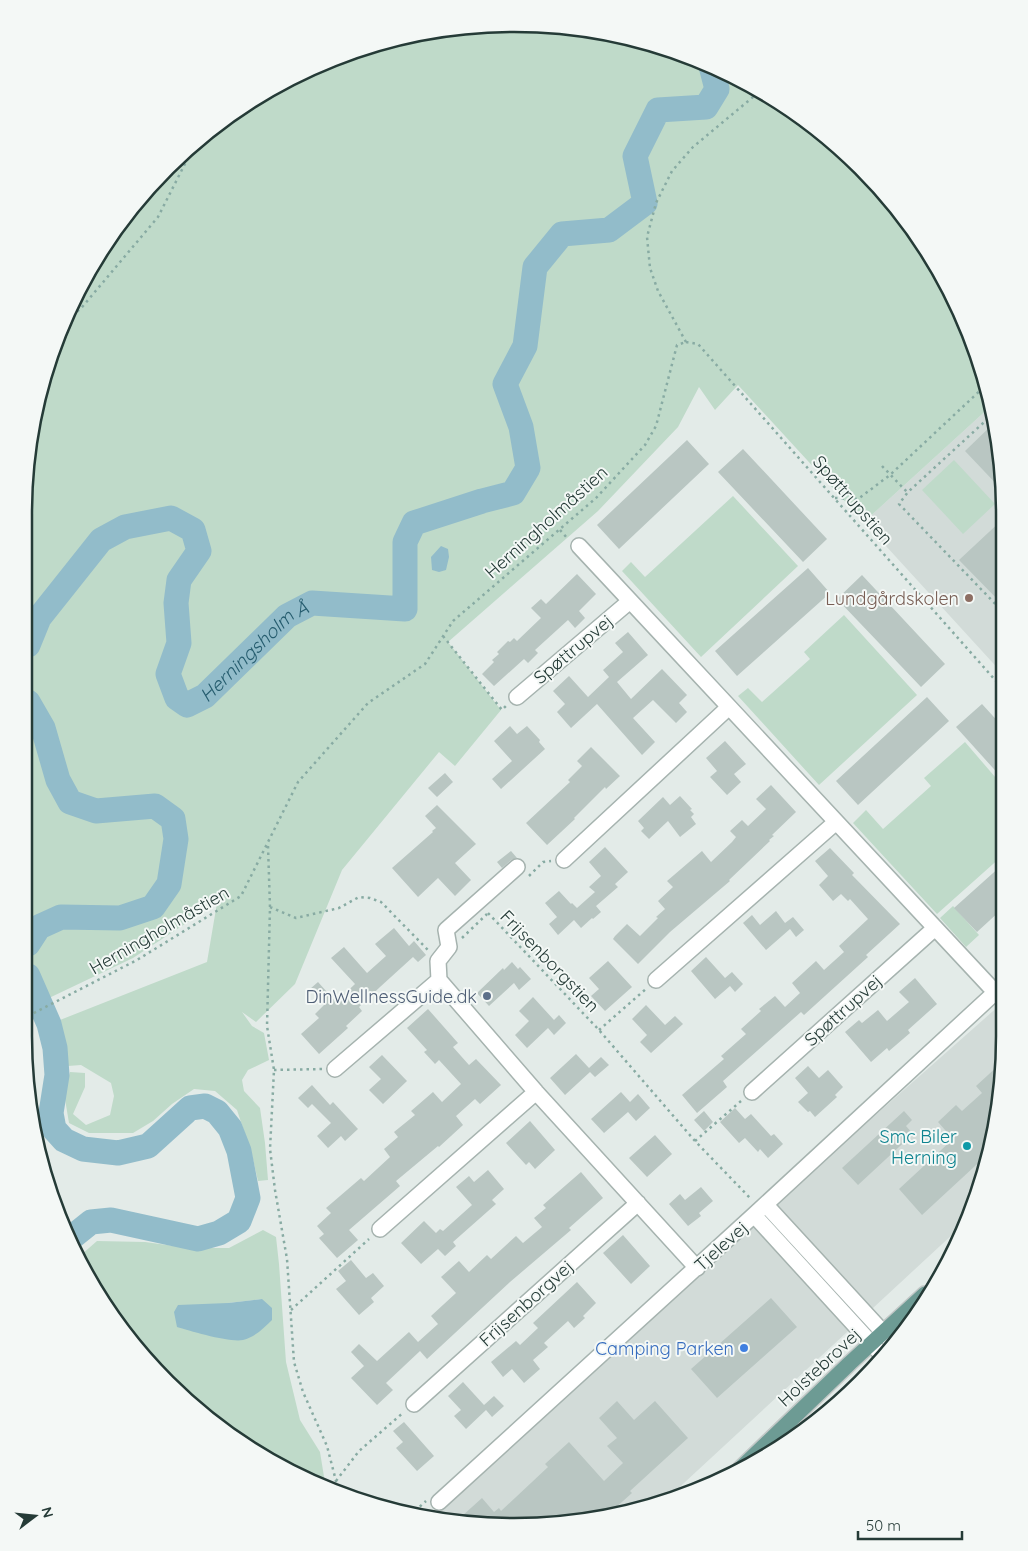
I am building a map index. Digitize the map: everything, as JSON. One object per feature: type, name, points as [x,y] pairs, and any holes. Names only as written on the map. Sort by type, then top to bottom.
[{"type":"main road","name":"Holstebrovej","points":[[762,1450],[876,1349],[908,1313]]},
{"type":"street","name":"Spøttrupvej","points":[[579,546],[935,928],[996,987]]},
{"type":"street","name":"Spøttrupvej","points":[[517,697],[630,600]]},
{"type":"street","points":[[564,860],[729,706]]},
{"type":"street","points":[[656,980],[836,822]]},
{"type":"street","points":[[517,867],[446,930],[449,947],[438,960],[439,980],[536,1092],[698,1268]]},
{"type":"street","name":"Spøttrupvej","points":[[752,1092],[935,928]]},
{"type":"street","points":[[335,1069],[439,980]]},
{"type":"street","name":"Tjelevej","points":[[439,1502],[698,1268],[996,991]]},
{"type":"street","points":[[380,1229],[536,1092]]},
{"type":"street","name":"Frijsenborgvej","points":[[414,1404],[638,1203]]},
{"type":"street","points":[[760,1210],[887,1337]]},
{"type":"street","points":[[760,1210],[876,1349]]},
{"type":"path","points":[[686,342],[658,291],[650,268],[648,237],[656,203],[672,171],[693,147],[754,96]]},
{"type":"path","points":[[77,311],[158,217],[187,162]]},
{"type":"path","name":"Spøttrupstien","points":[[686,342],[698,344],[996,681]]},
{"type":"path","name":"Herningholmåstien","points":[[32,1014],[137,960],[242,896],[298,782],[368,703],[425,664],[453,621],[596,498],[645,445],[656,426],[677,345],[686,342]]},
{"type":"path","points":[[835,498],[858,500],[890,474],[979,391]]},
{"type":"path","points":[[986,421],[908,492],[899,504],[996,605]]},
{"type":"path","points":[[882,466],[908,492]]},
{"type":"path","points":[[443,636],[502,710],[517,697]]},
{"type":"path","name":"Herningholmåstien","points":[[268,844],[270,907],[267,1026],[274,1070],[270,1149],[287,1260],[294,1362],[303,1392],[327,1446],[336,1482]]},
{"type":"path","points":[[522,882],[543,862],[564,860]]},
{"type":"path","points":[[270,907],[296,918],[339,908],[359,897],[370,898],[381,902],[438,960]]},
{"type":"path","name":"Frijsenborgstien","points":[[494,908],[488,914],[599,1030],[695,1141],[760,1210]]},
{"type":"path","name":"Frijsenborgstien","points":[[599,1030],[656,980]]},
{"type":"path","points":[[274,1070],[335,1069]]},
{"type":"path","points":[[695,1141],[752,1092]]},
{"type":"path","points":[[291,1310],[380,1229]]},
{"type":"path","points":[[336,1482],[359,1451],[414,1404]]},
{"type":"shaded area","name":"Lundgårdskolen","points":[[984,412],[991,451],[996,514],[996,666],[864,522]]},
{"type":"shaded area","points":[[996,1008],[994,1068],[986,1131],[970,1192],[953,1234],[676,1490],[608,1509],[545,1517],[483,1517],[436,1512],[749,1227]]},
{"type":"green space","points":[[514,32],[577,37],[639,49],[669,58],[727,82],[755,97],[807,132],[831,152],[876,197],[896,221],[931,273],[959,330],[970,359],[984,412],[864,522],[738,385],[715,410],[699,387],[678,427],[598,511],[448,642],[501,710],[455,766],[439,752],[342,870],[295,984],[256,1022],[242,1012],[252,1026],[264,1033],[269,1060],[248,1070],[242,1080],[244,1091],[260,1108],[268,1180],[258,1181],[252,1155],[237,1110],[215,1091],[194,1089],[172,1104],[153,1121],[133,1133],[89,1133],[69,1123],[64,1093],[70,1072],[85,1073],[85,1087],[73,1114],[86,1125],[110,1115],[114,1096],[111,1083],[81,1065],[68,1066],[60,1020],[207,962],[217,903],[133,958],[32,1006],[32,514],[37,451],[42,420],[58,359],[82,301],[97,273],[132,221],[152,197],[197,152],[221,132],[273,97],[301,82],[359,58],[389,49],[451,37],[483,34]]},
{"type":"green space","points":[[954,460],[995,504],[963,534],[922,490]]},
{"type":"green space","points":[[733,496],[798,566],[701,657],[622,571],[631,562],[645,577]]},
{"type":"green space","points":[[844,615],[917,695],[819,785],[738,696],[748,688],[762,702],[810,659],[804,652]]},
{"type":"green space","points":[[965,742],[996,778],[996,861],[937,914],[853,823],[866,810],[883,829],[931,786],[924,778]]},
{"type":"green space","points":[[953,906],[979,935],[966,947],[940,918]]},
{"type":"green space","points":[[263,1230],[276,1237],[286,1362],[300,1420],[320,1452],[324,1480],[273,1454],[246,1437],[197,1399],[152,1354],[132,1330],[97,1278],[84,1253],[97,1241],[145,1242],[189,1248],[229,1248]],"holes":[[[262,1299],[177,1327],[228,1303]]]},
{"type":"water","points":[[441,546],[448,549],[449,557],[446,570],[439,572],[432,570],[431,557]]},
{"type":"water","points":[[262,1299],[272,1308],[272,1320],[259,1332],[247,1339],[229,1340],[177,1327],[174,1312],[178,1305],[228,1303]]},
{"type":"building","points":[[987,429],[994,481],[965,451]]},
{"type":"building","points":[[687,440],[709,464],[619,549],[597,525]]},
{"type":"building","points":[[743,449],[827,539],[803,562],[718,472]]},
{"type":"building","points":[[996,525],[996,598],[959,560]]},
{"type":"building","points":[[808,568],[830,593],[737,676],[715,651]]},
{"type":"building","points":[[577,574],[596,594],[579,611],[585,618],[575,628],[568,620],[535,650],[538,653],[528,663],[524,659],[494,686],[482,674],[494,662],[492,660],[499,654],[497,652],[508,641],[510,642],[514,638],[517,641],[541,618],[531,608],[541,599],[546,604]]},
{"type":"building","points":[[862,575],[945,664],[921,687],[837,599]]},
{"type":"building","points":[[628,632],[648,655],[617,682],[631,699],[662,669],[687,695],[679,703],[687,712],[676,723],[653,700],[633,718],[655,742],[642,755],[597,704],[571,728],[557,712],[565,704],[553,691],[569,676],[588,697],[609,677],[603,670],[623,652],[615,643]]},
{"type":"building","points":[[927,697],[949,721],[858,805],[836,781]]},
{"type":"building","points":[[982,704],[996,719],[996,771],[956,727]]},
{"type":"building","points":[[510,726],[517,734],[527,726],[540,740],[539,742],[545,749],[501,789],[492,779],[512,761],[494,741]]},
{"type":"building","points":[[725,741],[746,764],[734,774],[741,782],[727,795],[710,777],[717,771],[706,758]]},
{"type":"building","points":[[591,747],[620,776],[606,789],[605,787],[547,845],[526,823],[570,782],[568,780],[582,766],[577,761]]},
{"type":"building","points":[[445,773],[453,782],[437,797],[428,788]]},
{"type":"building","points":[[771,785],[796,812],[730,881],[670,932],[638,964],[613,939],[615,936],[627,924],[640,936],[665,909],[658,901],[673,887],[667,881],[702,851],[711,862],[736,837],[730,831],[742,820],[748,826],[766,809],[756,799]]},
{"type":"building","points":[[680,796],[692,809],[690,810],[694,814],[691,817],[696,824],[680,837],[668,821],[649,839],[641,831],[644,828],[638,821],[663,797],[670,805]]},
{"type":"building","points":[[437,805],[476,844],[455,863],[471,880],[455,896],[438,878],[418,897],[392,868],[436,828],[425,816]]},
{"type":"building","points":[[605,847],[628,872],[615,884],[618,887],[596,906],[601,912],[581,928],[574,920],[558,935],[549,924],[557,917],[545,903],[559,891],[577,908],[595,892],[589,887],[601,876],[589,862]]},
{"type":"building","points":[[830,848],[854,873],[852,875],[900,924],[866,955],[868,957],[804,1015],[801,1012],[723,1081],[727,1087],[697,1113],[682,1095],[724,1059],[721,1056],[746,1034],[741,1029],[761,1011],[759,1009],[775,996],[785,1007],[800,993],[792,983],[816,961],[824,970],[844,952],[839,946],[868,919],[850,899],[848,901],[841,894],[833,901],[819,885],[828,876],[815,861]]},
{"type":"building","points":[[511,851],[517,858],[511,860],[502,868],[497,862]]},
{"type":"building","points":[[996,870],[996,915],[977,932],[954,908]]},
{"type":"building","points":[[776,911],[785,923],[793,917],[804,930],[796,937],[790,929],[766,950],[743,923],[752,915],[760,925]]},
{"type":"building","points":[[394,928],[409,946],[414,941],[426,955],[418,962],[413,957],[380,987],[359,1007],[362,1011],[346,1026],[348,1028],[319,1054],[301,1034],[319,1018],[315,1014],[324,1005],[310,989],[318,982],[336,1002],[355,984],[331,958],[344,947],[367,973],[386,956],[375,944]]},
{"type":"building","points":[[706,957],[725,978],[732,972],[743,984],[735,992],[730,986],[715,999],[691,971]]},
{"type":"building","points":[[608,961],[632,987],[605,1011],[591,996],[599,989],[589,978]]},
{"type":"building","points":[[512,962],[518,969],[520,967],[531,979],[519,990],[514,983],[489,1006],[477,993]]},
{"type":"building","points":[[915,978],[937,1004],[908,1030],[910,1033],[889,1051],[887,1048],[871,1062],[845,1032],[859,1020],[862,1023],[878,1010],[887,1021],[909,1002],[899,992]]},
{"type":"building","points":[[533,997],[554,1020],[559,1015],[566,1023],[554,1035],[548,1028],[527,1048],[515,1035],[529,1021],[519,1011]]},
{"type":"building","points":[[646,1005],[665,1025],[675,1016],[683,1024],[651,1053],[640,1042],[647,1035],[632,1019]]},
{"type":"building","points":[[428,1009],[458,1043],[453,1047],[469,1065],[476,1059],[501,1085],[480,1104],[475,1099],[456,1116],[463,1125],[396,1181],[400,1186],[349,1230],[358,1240],[337,1258],[319,1238],[324,1234],[317,1226],[331,1213],[326,1208],[361,1178],[364,1181],[390,1157],[384,1149],[398,1137],[394,1132],[415,1115],[411,1111],[433,1092],[442,1102],[461,1084],[439,1060],[435,1064],[424,1052],[427,1050],[407,1028]]},
{"type":"building","points":[[576,1054],[589,1068],[601,1057],[609,1065],[595,1077],[590,1072],[565,1095],[550,1078]]},
{"type":"building","points":[[382,1055],[407,1081],[383,1104],[369,1090],[381,1079],[369,1067]]},
{"type":"building","points":[[808,1066],[819,1078],[828,1070],[843,1087],[835,1095],[837,1097],[815,1117],[798,1102],[808,1093],[795,1078]]},
{"type":"building","name":"Smc Biler Herning","points":[[994,1070],[986,1131],[979,1162],[922,1215],[899,1189],[953,1139],[938,1122],[956,1105],[962,1111],[982,1093],[976,1086]]},
{"type":"building","points":[[312,1085],[330,1105],[333,1102],[358,1129],[345,1141],[341,1136],[328,1148],[317,1136],[331,1123],[312,1104],[308,1108],[298,1098]]},
{"type":"building","points":[[621,1092],[630,1102],[638,1094],[650,1108],[636,1121],[628,1112],[604,1133],[591,1119]]},
{"type":"building","points":[[735,1108],[745,1119],[751,1114],[771,1136],[774,1134],[783,1144],[768,1158],[760,1149],[758,1152],[745,1138],[739,1143],[720,1122]]},
{"type":"building","points":[[704,1111],[713,1122],[704,1131],[694,1120]]},
{"type":"building","points":[[904,1111],[912,1120],[906,1126],[913,1134],[858,1185],[842,1168]]},
{"type":"building","points":[[530,1121],[555,1150],[535,1169],[529,1162],[526,1165],[506,1143]]},
{"type":"building","points":[[655,1135],[672,1154],[647,1177],[629,1158]]},
{"type":"building","points":[[488,1170],[504,1189],[492,1200],[496,1204],[453,1242],[456,1246],[445,1256],[438,1249],[421,1264],[401,1243],[424,1221],[436,1233],[440,1229],[443,1231],[472,1205],[456,1187],[469,1176],[474,1182]]},
{"type":"building","points":[[581,1172],[603,1198],[569,1228],[571,1230],[510,1282],[427,1359],[420,1351],[386,1383],[393,1390],[377,1405],[351,1378],[364,1366],[351,1352],[359,1344],[377,1361],[409,1332],[418,1342],[438,1324],[431,1316],[456,1293],[441,1277],[459,1261],[469,1272],[487,1255],[491,1259],[516,1236],[523,1243],[542,1227],[534,1218],[546,1208],[543,1205]]},
{"type":"building","points":[[701,1187],[713,1201],[699,1213],[701,1216],[688,1226],[669,1204],[680,1194],[685,1200]]},
{"type":"building","points":[[623,1235],[650,1266],[631,1284],[603,1253]]},
{"type":"building","points":[[351,1260],[366,1278],[373,1273],[384,1286],[371,1298],[374,1302],[359,1315],[336,1289],[346,1281],[338,1271]]},
{"type":"building","points":[[577,1282],[596,1303],[583,1316],[585,1318],[574,1328],[568,1321],[544,1343],[548,1347],[533,1360],[540,1369],[524,1383],[512,1369],[503,1377],[491,1362],[516,1341],[520,1345],[538,1328],[533,1323]]},
{"type":"building","name":"Camping Parken","points":[[771,1298],[797,1327],[717,1398],[691,1369]]},
{"type":"building","points":[[463,1382],[484,1405],[494,1396],[504,1406],[492,1417],[486,1410],[466,1429],[454,1416],[461,1410],[448,1396]]},
{"type":"building","points":[[617,1401],[634,1420],[655,1401],[688,1438],[630,1491],[632,1493],[616,1507],[545,1517],[514,1518],[463,1515],[482,1498],[494,1512],[499,1508],[501,1511],[548,1467],[545,1464],[569,1442],[604,1481],[623,1463],[607,1446],[617,1438],[599,1418]]},
{"type":"building","points":[[404,1422],[434,1456],[417,1471],[396,1448],[403,1442],[393,1431]]},
{"type":"waterway","name":"Herningsholm Å","points":[[32,635],[39,618],[101,540],[125,527],[171,518],[193,530],[199,551],[179,580],[176,603],[179,643],[168,674],[177,698],[187,705],[205,696],[287,616],[312,603],[405,609],[405,542],[414,523],[513,493],[528,468],[521,427],[505,384],[525,346],[535,267],[562,234],[609,230],[645,203],[635,156],[658,110],[706,107],[717,89],[714,76]]},
{"type":"waterway","points":[[32,620],[39,618]]},
{"type":"waterway","name":"Herningsholm Å","points":[[32,709],[43,728],[58,780],[70,802],[96,811],[155,806],[173,819],[176,839],[169,884],[153,907],[120,918],[61,917],[39,927],[32,938]]},
{"type":"waterway","name":"Herningsholm Å","points":[[32,985],[49,1024],[55,1048],[57,1075],[51,1113],[54,1129],[64,1140],[83,1149],[118,1153],[148,1146],[190,1108],[205,1106],[217,1112],[230,1128],[239,1151],[248,1198],[239,1221],[219,1233],[198,1239],[111,1220],[91,1222],[75,1235]]},
{"type":"place","name":"Lundgårdskolen","points":[[969,598]]},
{"type":"place","name":"DinWellnessGuide.dk","points":[[487,996]]},
{"type":"place","name":"Smc Biler Herning","points":[[967,1146]]},
{"type":"place","name":"Camping Parken","points":[[744,1348]]}]
